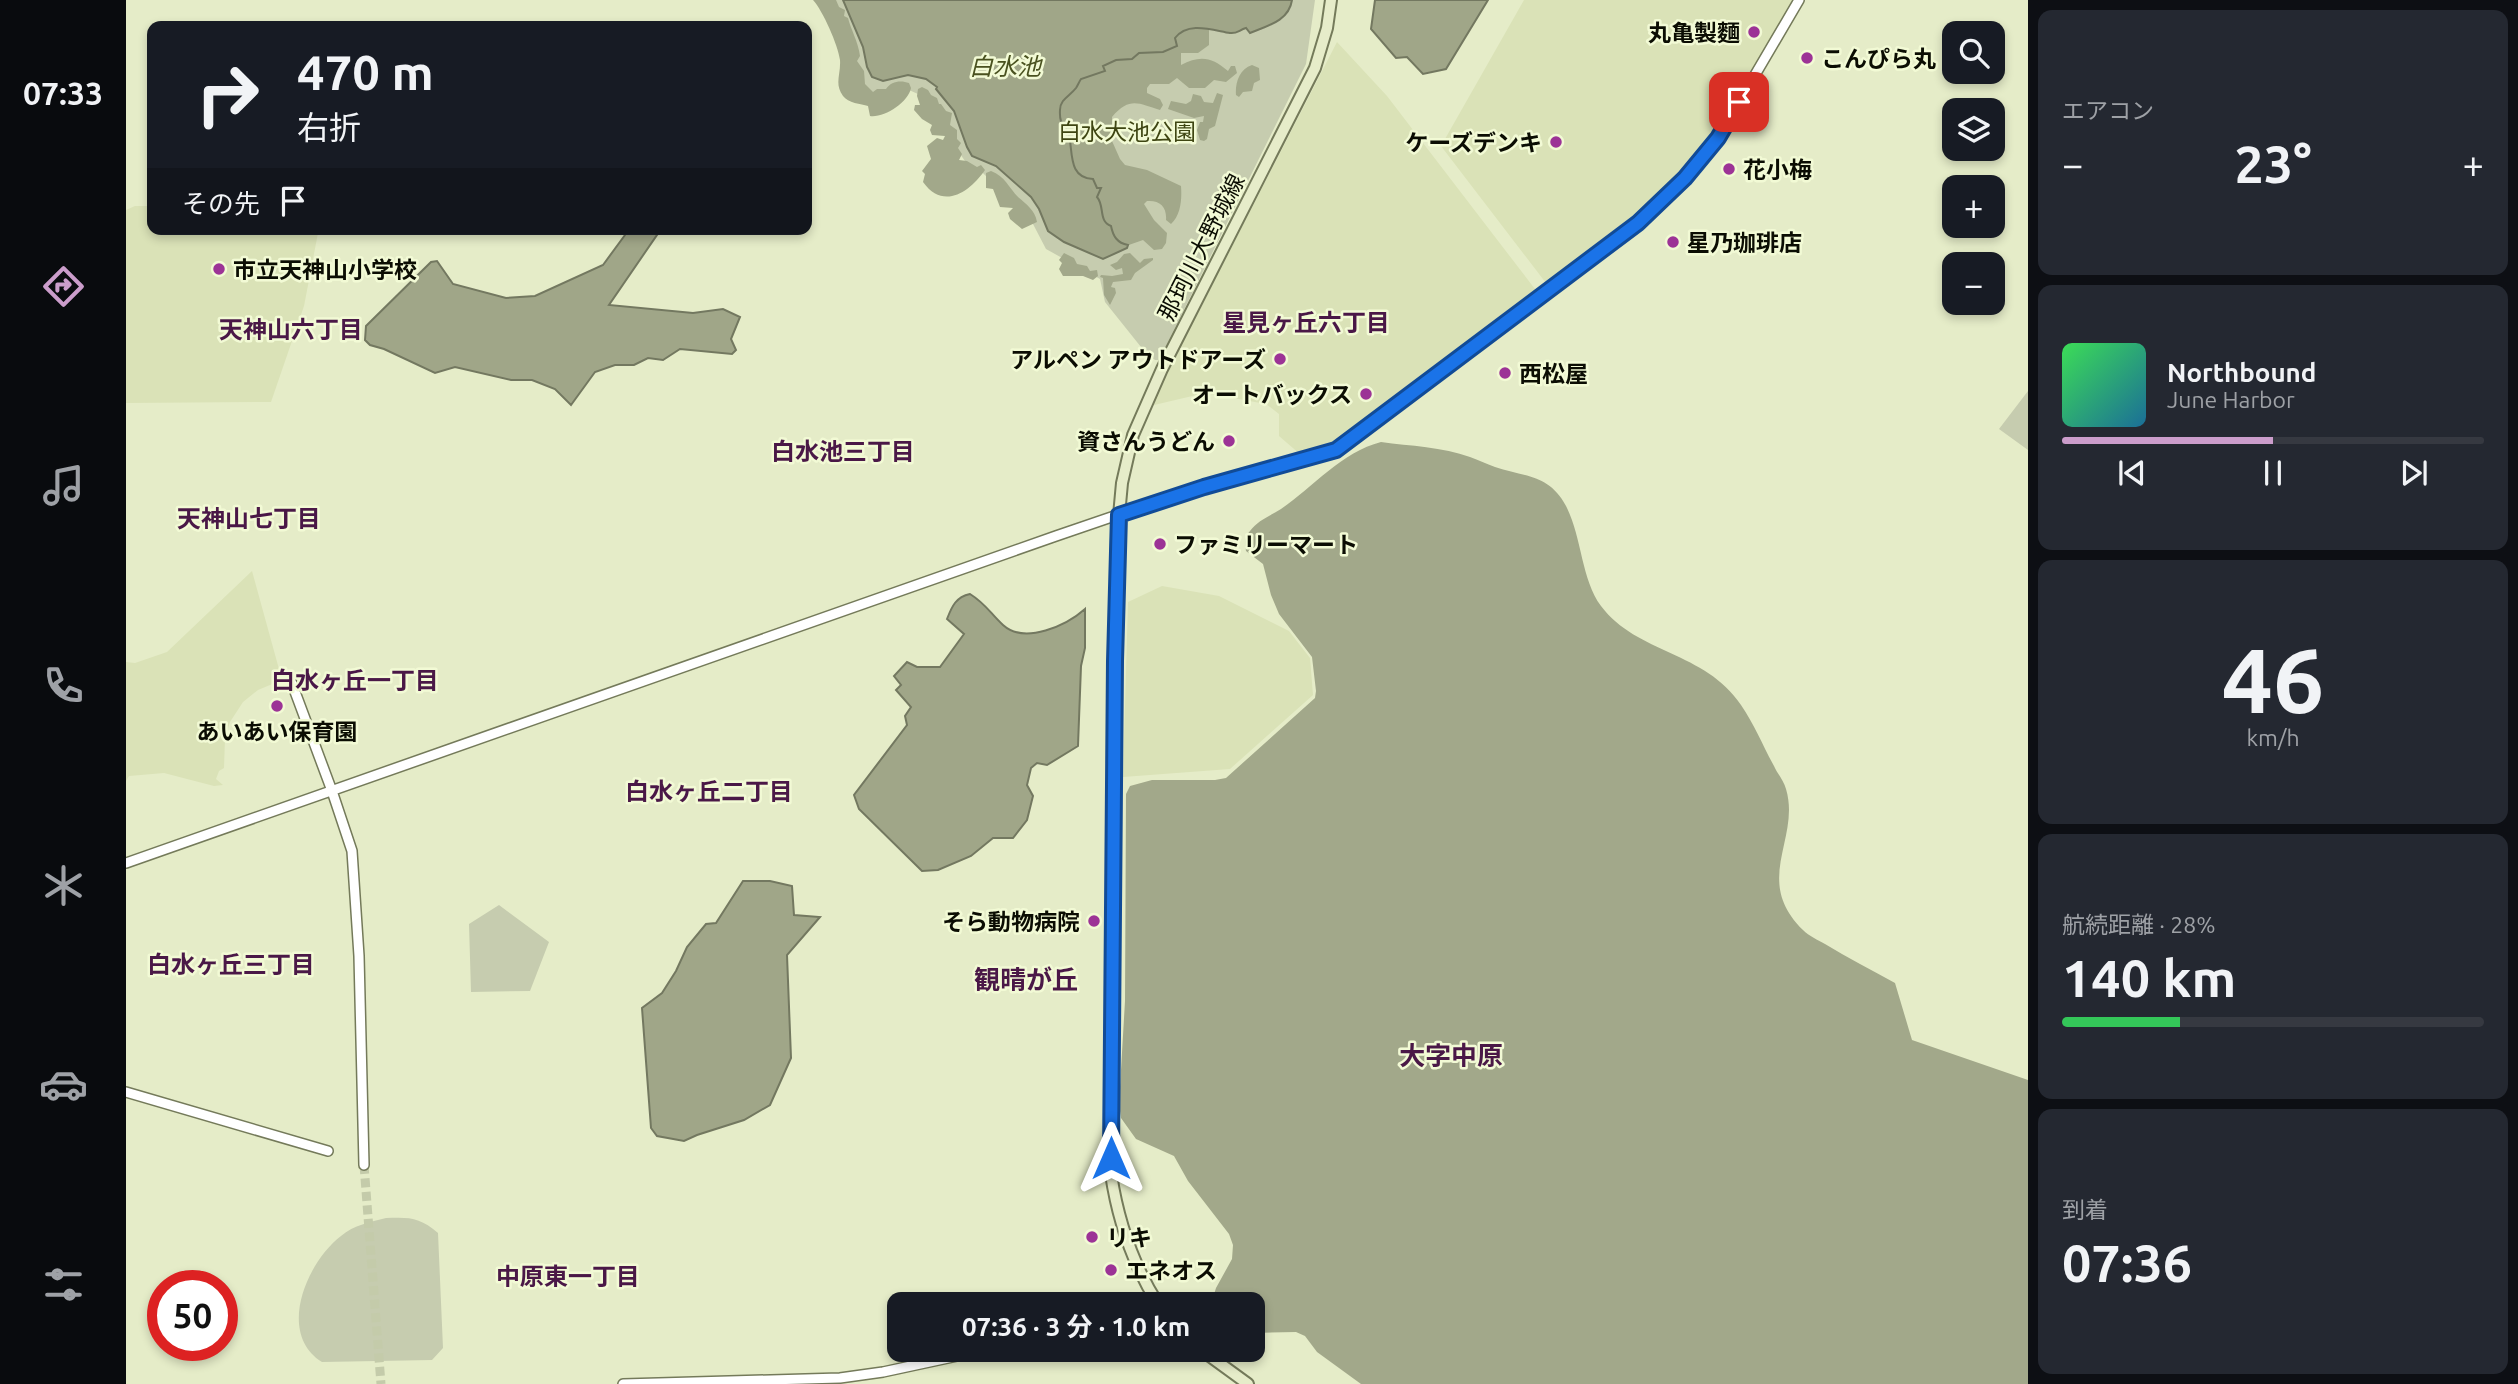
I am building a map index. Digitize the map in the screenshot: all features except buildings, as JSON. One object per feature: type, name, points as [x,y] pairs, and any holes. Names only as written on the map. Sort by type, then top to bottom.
[{"type":"main road","name":"那珂川大野城線","points":[[1151,1292],[1126,1242],[1111,1174],[1115,661],[1119,515],[1124,471],[1142,413],[1162,369],[1306,89],[1323,45],[1331,0]]},
{"type":"main road","points":[[1218,1362],[1248,1384]]},
{"type":"street","points":[[126,863],[801,624],[1119,515],[1204,487],[1336,450],[1599,254],[1638,223],[1685,178],[1718,138],[1799,0]]},
{"type":"street","points":[[291,681],[352,851],[359,956],[365,1165]]},
{"type":"street","points":[[126,1092],[328,1151]]},
{"type":"street","points":[[623,1384],[840,1378],[930,1362]]},
{"type":"shaded area","points":[[813,0],[836,0],[839,7],[845,10],[844,16],[848,18],[859,51],[857,61],[864,71],[865,84],[873,92],[886,89],[896,82],[909,83],[909,94],[895,108],[882,115],[870,116],[868,106],[851,102],[843,96],[839,87],[840,60],[836,46]]},
{"type":"shaded area","points":[[1524,0],[1793,0],[1714,138],[1678,179],[1549,287],[1441,146]]},
{"type":"shaded area","points":[[1198,24],[1209,28],[1209,45],[1198,53],[1181,53],[1181,65],[1206,59],[1228,71],[1231,66],[1235,66],[1237,73],[1226,82],[1214,80],[1205,88],[1189,88],[1177,78],[1169,84],[1150,84],[1147,93],[1160,99],[1163,105],[1160,110],[1135,103],[1124,106],[1112,117],[1112,141],[1125,165],[1147,170],[1181,186],[1180,206],[1171,224],[1166,220],[1164,208],[1159,203],[1147,201],[1144,204],[1154,220],[1167,233],[1162,249],[1154,250],[1143,240],[1123,247],[1115,244],[1085,193],[1065,150],[1059,129],[1058,111],[1062,96],[1086,74],[1104,63]]},
{"type":"shaded area","points":[[1337,42],[1387,96],[1538,293],[1333,443],[1301,455],[1279,436],[1279,414],[1266,404],[1205,393],[1150,406]]},
{"type":"shaded area","points":[[1252,65],[1259,68],[1260,80],[1254,83],[1252,91],[1243,92],[1239,97],[1236,91],[1239,77]]},
{"type":"shaded area","points":[[922,87],[937,98],[946,111],[952,113],[950,125],[957,130],[957,139],[961,143],[958,148],[962,154],[959,160],[977,167],[981,165],[985,170],[971,186],[956,195],[939,195],[923,182],[925,174],[922,171],[931,159],[927,146],[937,138],[943,140],[945,136],[932,135],[932,125],[914,110],[915,105],[920,105],[917,96],[918,89]]},
{"type":"shaded area","points":[[1217,93],[1223,95],[1215,126],[1209,129],[1204,141],[1200,140],[1197,130],[1204,116],[1194,118],[1168,109],[1171,101],[1186,104],[1191,101],[1193,94],[1201,96],[1204,102],[1213,103]]},
{"type":"shaded area","points":[[991,171],[1003,179],[1030,208],[1037,222],[1022,229],[1010,219],[1008,213],[1013,208],[1000,207],[993,189],[986,188],[986,173]]},
{"type":"shaded area","name":"市立天神山小学校","points":[[135,206],[147,206],[147,235],[318,235],[304,306],[271,402],[126,403],[126,210]]},
{"type":"shaded area","points":[[1064,253],[1074,258],[1077,264],[1087,266],[1090,271],[1097,270],[1098,276],[1093,280],[1083,276],[1063,276],[1059,269],[1062,263],[1059,260]]},
{"type":"shaded area","points":[[1130,253],[1140,263],[1144,259],[1153,260],[1135,273],[1131,280],[1113,282],[1111,287],[1115,288],[1116,293],[1110,305],[1104,295],[1103,278],[1100,277],[1123,274],[1122,268],[1116,270],[1110,265],[1124,254]]},
{"type":"shaded area","points":[[1381,442],[1438,449],[1535,478],[1552,488],[1566,506],[1571,518],[1589,583],[1601,606],[1616,622],[1633,634],[1690,663],[1726,687],[1750,720],[1786,789],[1788,825],[1779,877],[1781,894],[1788,912],[1803,930],[1814,938],[1895,983],[1912,1040],[2028,1080],[2028,1384],[1361,1384],[1317,1352],[1305,1336],[1296,1332],[1265,1333],[1265,1292],[1215,1292],[1232,1259],[1233,1245],[1229,1234],[1188,1181],[1174,1156],[1136,1139],[1121,1118],[1119,1104],[1125,1001],[1126,794],[1130,786],[1152,780],[1226,778],[1315,698],[1312,657],[1279,614],[1263,564],[1246,551],[1246,538],[1264,518],[1281,509],[1341,462]]},
{"type":"shaded area","points":[[252,571],[282,680],[258,690],[243,702],[230,722],[225,738],[224,768],[219,771],[216,779],[223,785],[214,786],[164,773],[129,776],[126,781],[126,662],[135,663],[167,652]]},
{"type":"shaded area","points":[[1162,586],[1219,596],[1289,631],[1310,658],[1313,695],[1230,769],[1123,777],[1128,602]]},
{"type":"green space","name":"白水大池公園","points":[[820,0],[1315,0],[1306,64],[1159,360],[1155,360],[1145,352],[1105,302],[1100,279],[1046,249],[1033,224],[980,170],[967,164],[956,148],[936,102],[909,90],[875,100],[854,91]]},
{"type":"green space","points":[[2028,391],[2028,450],[1999,429]]},
{"type":"green space","points":[[499,905],[549,942],[530,991],[471,992],[469,924]]},
{"type":"green space","points":[[386,1218],[414,1219],[438,1233],[443,1348],[432,1360],[322,1362],[308,1349],[301,1334],[299,1316],[308,1280],[317,1263],[346,1232]]},
{"type":"water","name":"白水池","points":[[843,0],[1292,0],[1282,18],[1250,33],[1246,28],[1232,33],[1193,28],[1180,33],[1175,38],[1177,46],[1163,52],[1139,53],[1132,59],[1116,60],[1103,66],[1105,71],[1081,79],[1063,100],[1060,116],[1069,135],[1075,169],[1085,178],[1093,179],[1097,188],[1101,188],[1097,197],[1104,221],[1111,226],[1121,243],[1128,245],[1127,248],[1103,259],[1064,242],[1048,231],[1031,197],[996,166],[972,156],[954,111],[937,87],[926,79],[908,75],[883,81],[872,77],[863,47]]},
{"type":"water","points":[[1375,0],[1488,0],[1446,69],[1423,74],[1407,57],[1396,58],[1371,29]]},
{"type":"water","points":[[625,235],[657,235],[609,305],[693,313],[723,309],[740,317],[731,339],[736,350],[732,354],[680,349],[663,360],[648,358],[634,365],[615,365],[595,372],[571,405],[555,389],[532,380],[511,380],[455,367],[435,373],[370,345],[365,340],[366,326],[431,262],[437,261],[453,284],[506,298],[535,296],[603,265]]},
{"type":"water","points":[[970,594],[1003,625],[1012,631],[1023,633],[1045,631],[1068,621],[1085,609],[1078,746],[1047,765],[1037,763],[1031,768],[1027,785],[1033,796],[1027,820],[1013,838],[993,838],[971,856],[938,870],[922,871],[859,809],[854,795],[907,725],[905,716],[911,707],[896,690],[901,685],[894,676],[907,662],[917,667],[940,667],[964,634],[947,619],[949,614],[958,600]]},
{"type":"water","points":[[743,881],[770,881],[792,886],[794,915],[820,917],[787,955],[791,1058],[770,1105],[744,1120],[684,1141],[657,1136],[651,1128],[642,1008],[662,993],[687,947],[706,924],[716,923]]},
{"type":"tunnel","points":[[364,1165],[381,1384]]},
{"type":"place","name":"丸亀製麵","points":[[1754,32]]},
{"type":"place","name":"こんぴら丸","points":[[1807,58]]},
{"type":"place","name":"ケーズデンキ","points":[[1556,142]]},
{"type":"place","name":"花小梅","points":[[1729,169]]},
{"type":"place","name":"星乃珈琲店","points":[[1673,242]]},
{"type":"place","name":"市立天神山小学校","points":[[219,269]]},
{"type":"place","name":"アルペン アウトドアーズ","points":[[1280,359]]},
{"type":"place","name":"西松屋","points":[[1505,373]]},
{"type":"place","name":"オートバックス","points":[[1366,394]]},
{"type":"place","name":"資さんうどん","points":[[1229,441]]},
{"type":"place","name":"ファミリーマート","points":[[1160,544]]},
{"type":"place","name":"あいあい保育園","points":[[277,706]]},
{"type":"place","name":"そら動物病院","points":[[1094,921]]},
{"type":"place","name":"リキ","points":[[1092,1237]]},
{"type":"place","name":"エネオス","points":[[1111,1270]]},
{"type":"district","name":"星見ヶ丘六丁目","points":[[1306,322]]},
{"type":"district","name":"天神山六丁目","points":[[291,329]]},
{"type":"district","name":"白水池三丁目","points":[[843,451]]},
{"type":"district","name":"天神山七丁目","points":[[249,518]]},
{"type":"district","name":"白水ヶ丘一丁目","points":[[355,680]]},
{"type":"district","name":"白水ヶ丘二丁目","points":[[709,791]]},
{"type":"district","name":"白水ヶ丘三丁目","points":[[231,964]]},
{"type":"district","name":"観晴が丘","points":[[1026,979]]},
{"type":"district","name":"大字中原","points":[[1451,1055]]},
{"type":"district","name":"中原東一丁目","points":[[568,1276]]},
{"type":"route","points":[[1111,1158],[1115,661],[1119,515],[1167,498],[1336,450],[1638,223],[1685,178],[1718,138],[1739,102]]}]
